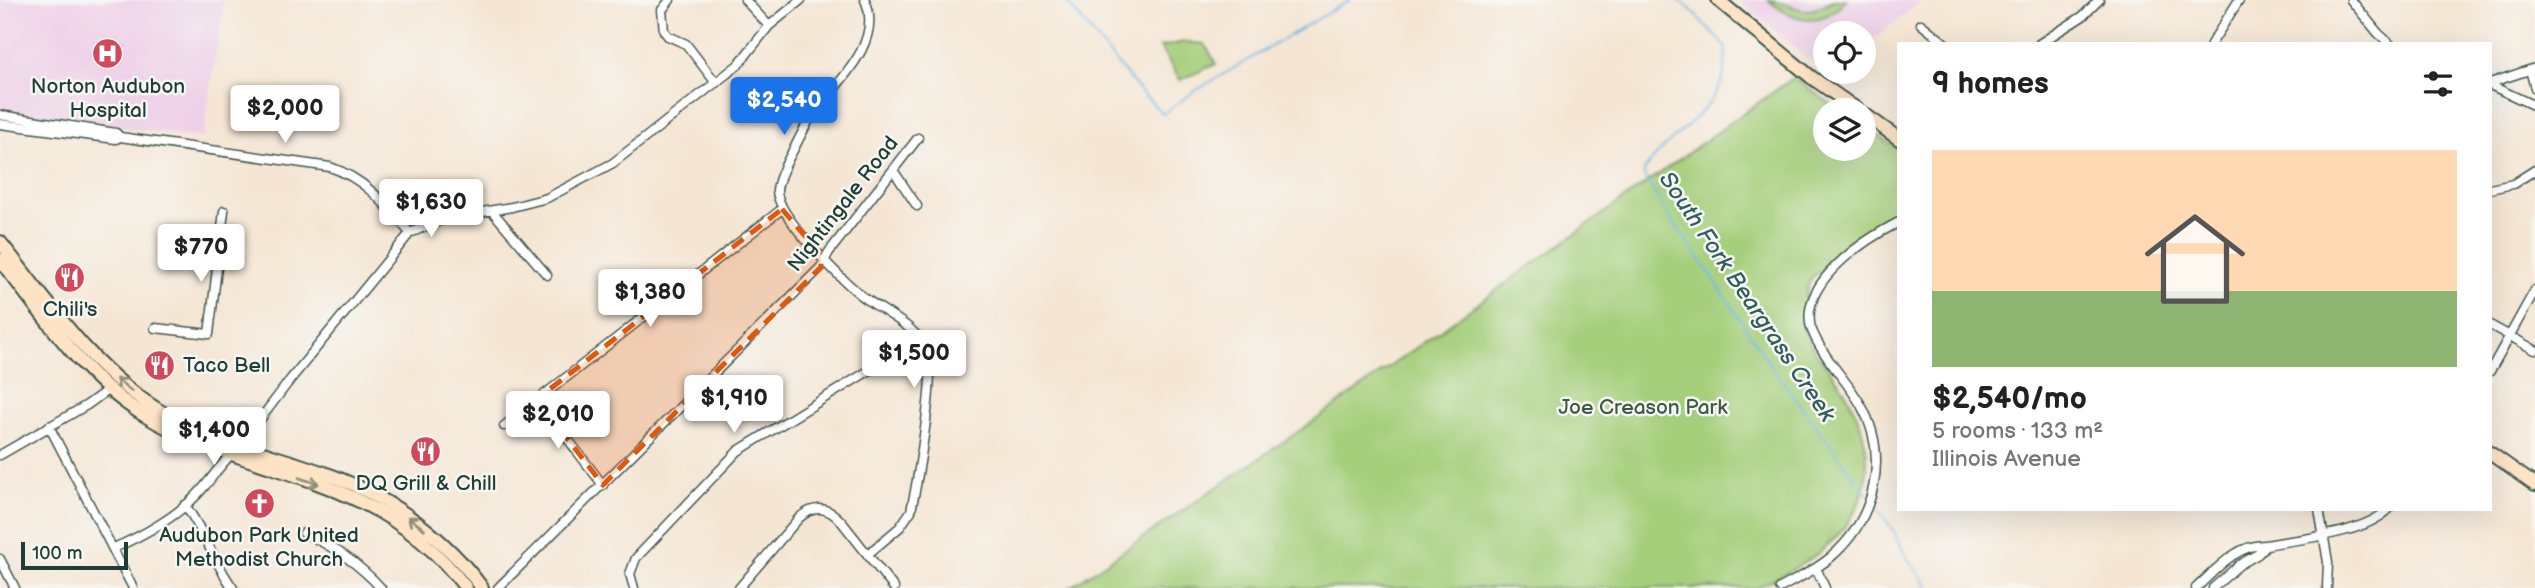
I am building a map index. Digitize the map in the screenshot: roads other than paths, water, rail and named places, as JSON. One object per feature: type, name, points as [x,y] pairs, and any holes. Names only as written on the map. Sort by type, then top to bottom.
[{"type":"main road","points":[[1718,0],[1811,77],[1841,98]]},
{"type":"main road","points":[[1876,123],[1897,138]]},
{"type":"main road","points":[[0,242],[72,332],[139,397],[235,450],[364,503],[391,518],[424,543],[466,588]]},
{"type":"main road","points":[[0,260],[62,339],[109,389],[142,414],[166,428],[336,478],[394,507],[445,546],[482,588]]},
{"type":"main road","points":[[2492,454],[2535,485]]},
{"type":"street","points":[[670,0],[662,10],[664,31],[668,36],[686,44],[716,83]]},
{"type":"street","points":[[745,0],[769,26]]},
{"type":"street","points":[[114,548],[174,516],[205,486],[410,233],[434,222],[547,198],[590,176],[629,152],[716,83],[745,58],[769,26],[801,0]]},
{"type":"street","points":[[865,0],[870,21],[865,37],[847,76],[812,117],[783,170],[777,191],[782,209],[824,260],[852,288],[908,327],[928,352],[930,369],[911,511],[900,527],[868,554]]},
{"type":"street","points":[[2042,42],[2083,16],[2099,0]]},
{"type":"street","points":[[2212,42],[2239,0]]},
{"type":"street","points":[[2351,0],[2388,42]]},
{"type":"street","points":[[1921,24],[1944,42]]},
{"type":"street","points":[[2492,83],[2533,69],[2535,88]]},
{"type":"street","points":[[2492,85],[2535,106]]},
{"type":"street","points":[[0,115],[116,133],[120,137]]},
{"type":"street","points":[[0,124],[116,139],[120,137],[330,167],[357,179],[372,190],[410,233]]},
{"type":"street","name":"Nightingale Road","points":[[498,588],[821,267],[907,149],[918,138]]},
{"type":"street","points":[[894,170],[917,206]]},
{"type":"street","points":[[2492,189],[2513,184],[2535,170]]},
{"type":"street","points":[[504,426],[782,209]]},
{"type":"street","points":[[155,328],[209,334],[224,211]]},
{"type":"street","points":[[492,211],[547,275]]},
{"type":"street","points":[[1780,588],[1816,568],[1844,544],[1860,523],[1870,500],[1875,480],[1876,454],[1865,414],[1816,340],[1809,314],[1814,295],[1822,282],[1842,261],[1858,247],[1897,223]]},
{"type":"street","points":[[2492,368],[2535,290]]},
{"type":"street","points":[[2492,326],[2535,350]]},
{"type":"street","points":[[634,588],[630,574],[636,558],[728,459],[747,444],[919,340]]},
{"type":"street","points":[[0,455],[87,405],[109,389]]},
{"type":"street","points":[[537,399],[603,485]]},
{"type":"street","points":[[49,426],[133,588]]},
{"type":"street","points":[[185,505],[233,588]]},
{"type":"street","points":[[740,588],[792,525],[812,509],[819,508],[831,512],[894,588]]},
{"type":"street","points":[[2319,511],[2329,572],[2327,588]]},
{"type":"street","points":[[2196,588],[2231,556],[2253,545],[2266,545],[2365,524],[2386,511]]},
{"type":"street","points":[[304,533],[339,552],[381,588]]},
{"type":"street","points":[[2213,588],[2266,545]]},
{"type":"street","points":[[0,559],[15,588]]},
{"type":"street","points":[[2220,567],[2227,576]]},
{"type":"street","points":[[1816,568],[1825,588]]},
{"type":"waterway","name":"South Fork Beargrass Creek","points":[[1065,0],[1138,89],[1163,114],[1195,91],[1350,0]]},
{"type":"waterway","name":"South Fork Beargrass Creek","points":[[1678,0],[1690,9],[1726,48],[1724,73],[1715,95],[1706,107],[1662,149],[1643,173],[1662,206],[1771,366],[1867,494]]},
{"type":"waterway","name":"South Fork Beargrass Creek","points":[[1872,501],[1929,588]]},
{"type":"place","name":"Norton Audubon Hospital","points":[[108,54]]},
{"type":"place","name":"Chili's","points":[[70,277]]},
{"type":"place","name":"Taco Bell","points":[[160,365]]},
{"type":"place","name":"DQ Grill & Chill","points":[[426,451]]},
{"type":"place","name":"Audubon Park United Methodist Church","points":[[259,503]]},
{"type":"park label","name":"Joe Creason Park","points":[[1643,407]]}]
